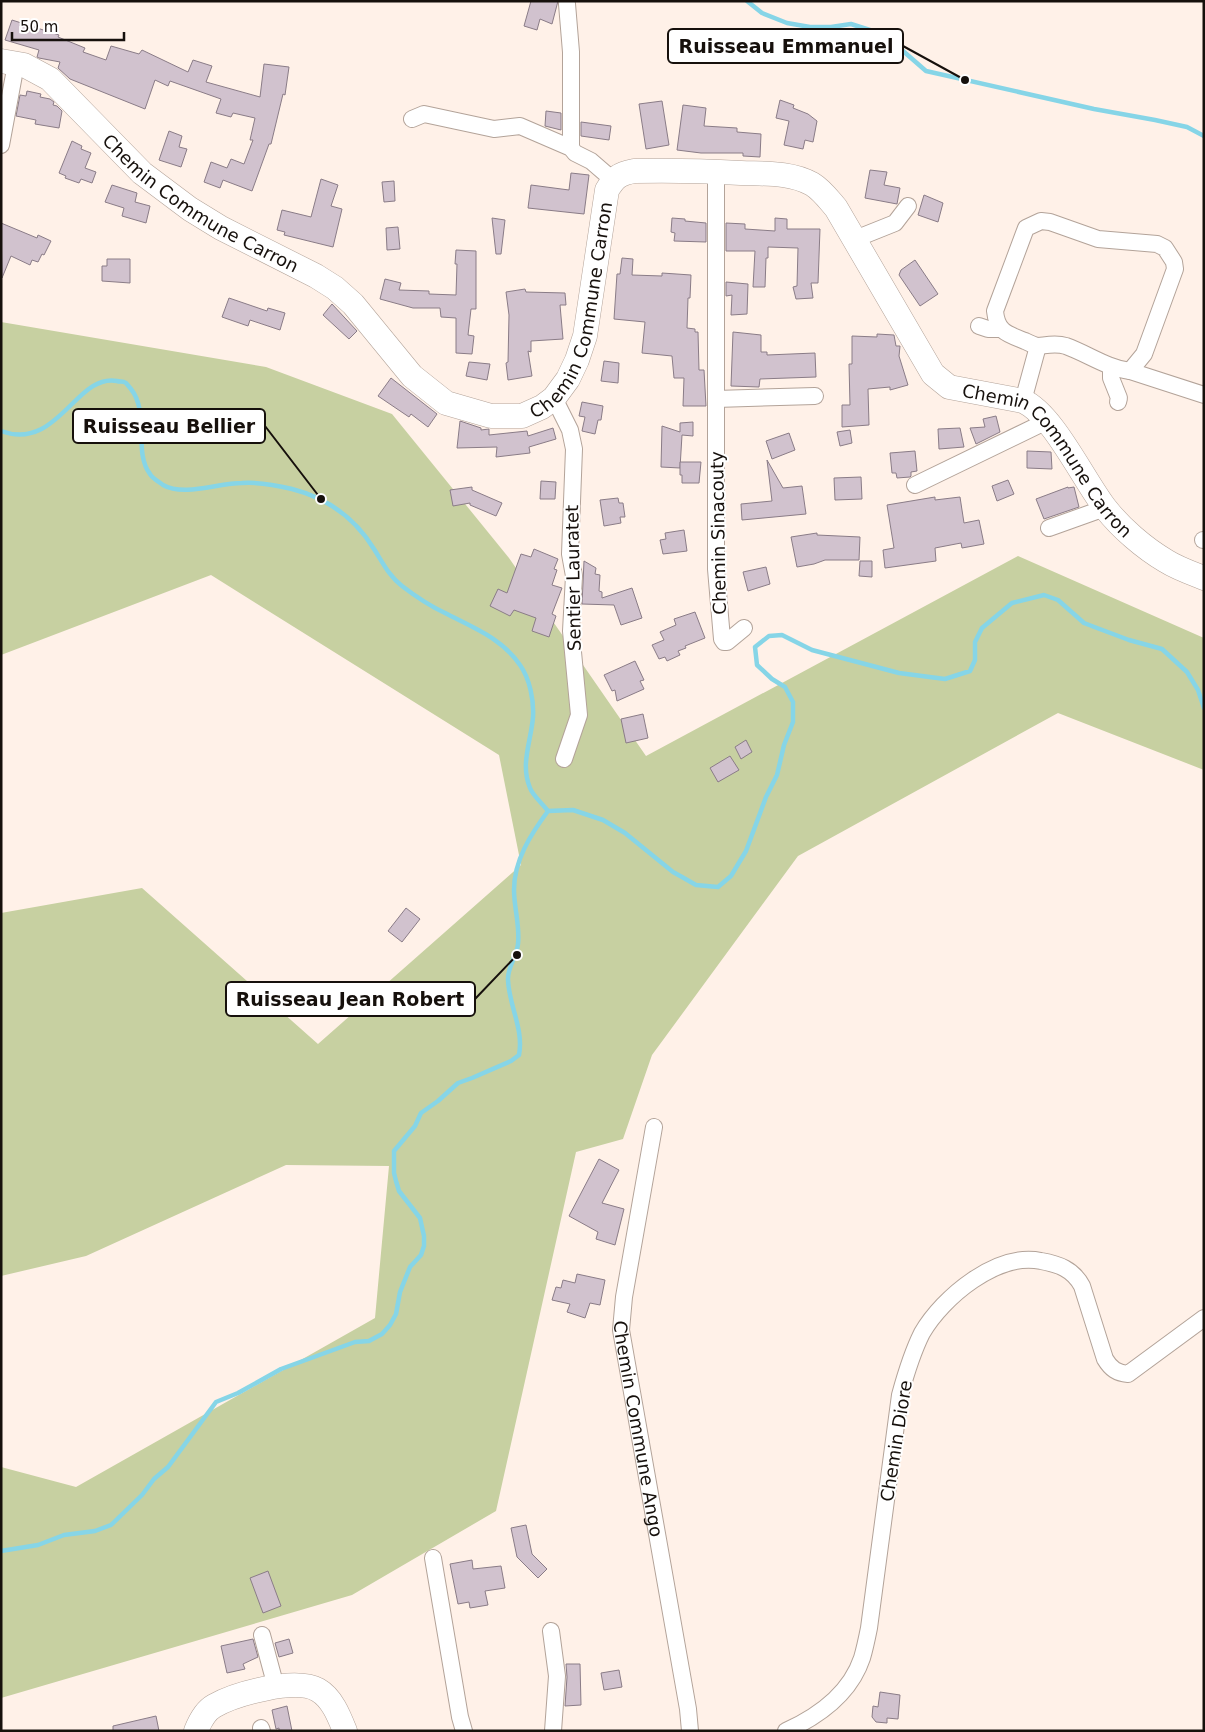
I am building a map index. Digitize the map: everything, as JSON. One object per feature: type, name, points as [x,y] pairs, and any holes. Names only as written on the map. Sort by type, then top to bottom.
[{"type":"street","points":[[567,4],[571,52],[571,148]]},
{"type":"street","points":[[1,145],[9,62]]},
{"type":"street","name":"Chemin Commune Carron","points":[[9,62],[24,65],[50,79],[142,173],[171,195],[221,228],[316,276],[335,288],[353,304],[412,376],[446,403],[491,416],[522,416],[542,407],[554,398],[568,379],[585,336],[604,205],[607,190],[613,180],[621,174],[634,171],[716,171],[784,175],[798,178],[813,185],[836,208],[933,374],[949,387],[1023,401],[1036,409],[1047,421],[1105,508],[1134,537],[1166,562],[1204,578]]},
{"type":"street","points":[[412,119],[424,114],[494,129],[520,126],[571,148],[575,153],[591,161],[613,180]]},
{"type":"street","name":"Chemin Sinacouty","points":[[716,171],[716,569],[722,640],[727,642],[744,628]]},
{"type":"street","points":[[855,239],[895,223],[908,206]]},
{"type":"street","points":[[1130,371],[1144,354],[1175,269],[1174,262],[1166,248],[1157,244],[1098,239],[1050,222],[1041,221],[1026,228],[995,311],[996,321],[1006,334],[1038,346],[1049,344],[1064,345],[1111,366],[1204,395]]},
{"type":"street","points":[[979,326],[988,329],[1000,328]]},
{"type":"street","points":[[1023,401],[1038,346]]},
{"type":"street","points":[[1111,366],[1111,378],[1119,398],[1118,402]]},
{"type":"street","points":[[716,399],[815,396]]},
{"type":"street","name":"Sentier Lauratet","points":[[554,398],[570,430],[574,448],[570,554],[574,576],[571,632],[579,714],[564,759]]},
{"type":"street","points":[[915,485],[1047,421]]},
{"type":"street","points":[[1049,528],[1105,508]]},
{"type":"street","name":"Chemin Commune Ango","points":[[654,1127],[624,1297],[621,1330],[688,1709],[690,1731]]},
{"type":"street","name":"Chemin Diore","points":[[786,1731],[826,1708],[847,1687],[861,1660],[869,1628],[900,1395],[911,1358],[923,1332],[940,1310],[962,1288],[1002,1264],[1019,1260],[1038,1260],[1056,1264],[1072,1273],[1082,1286],[1105,1359],[1110,1368],[1120,1374],[1128,1374],[1204,1318]]},
{"type":"street","points":[[433,1558],[464,1731]]},
{"type":"street","points":[[551,1631],[556,1676],[553,1731]]},
{"type":"street","points":[[262,1635],[276,1687]]},
{"type":"street","points":[[196,1731],[201,1718],[212,1707],[251,1692],[296,1685],[315,1688],[323,1694],[330,1701],[345,1731]]},
{"type":"green space","points":[[1,322],[266,367],[392,414],[509,558],[646,756],[1018,556],[1204,638],[1204,770],[1058,713],[798,856],[652,1055],[623,1139],[576,1152],[496,1511],[352,1595],[1,1698],[1,1467],[76,1487],[375,1318],[389,1166],[286,1165],[86,1256],[1,1276],[1,913],[142,888],[318,1044],[521,865],[499,755],[211,575],[1,655]]},
{"type":"building","points":[[531,1],[558,1],[552,24],[540,19],[537,30],[524,26]]},
{"type":"building","points":[[12,20],[59,35],[58,37],[85,48],[83,52],[106,60],[111,46],[139,54],[142,50],[188,72],[193,60],[212,66],[206,82],[260,97],[264,64],[289,67],[285,95],[283,94],[271,144],[269,144],[252,191],[223,180],[220,188],[204,182],[211,162],[227,168],[231,159],[244,164],[253,140],[250,140],[255,118],[233,113],[231,117],[216,113],[221,99],[170,81],[168,86],[155,80],[145,109],[70,79],[58,68],[60,62],[39,58],[37,57],[39,50],[5,40]]},
{"type":"building","points":[[27,91],[41,94],[40,97],[50,99],[54,102],[53,105],[62,111],[59,128],[35,124],[36,120],[16,116],[20,95],[26,96]]},
{"type":"building","points":[[780,100],[794,105],[793,108],[808,114],[817,121],[813,142],[805,140],[803,149],[784,145],[789,121],[776,118]]},
{"type":"building","points":[[662,101],[669,145],[646,149],[639,104]]},
{"type":"building","points":[[683,105],[706,108],[704,126],[737,128],[737,132],[761,134],[760,157],[743,156],[743,153],[701,153],[677,150]]},
{"type":"building","points":[[546,111],[561,113],[561,130],[545,126]]},
{"type":"building","points":[[581,122],[611,126],[609,140],[581,136]]},
{"type":"building","points":[[169,131],[182,136],[179,147],[187,149],[181,167],[159,160]]},
{"type":"building","points":[[72,141],[82,146],[81,149],[91,153],[85,168],[96,172],[92,183],[81,179],[79,183],[65,178],[66,176],[59,173]]},
{"type":"building","points":[[870,170],[887,172],[884,185],[900,188],[897,204],[865,198]]},
{"type":"building","points":[[571,173],[589,175],[584,214],[528,208],[531,185],[569,190]]},
{"type":"building","points":[[321,179],[338,185],[331,206],[342,209],[333,247],[284,235],[285,232],[277,230],[282,210],[311,217]]},
{"type":"building","points":[[394,181],[395,201],[384,202],[382,182]]},
{"type":"building","points":[[112,185],[137,193],[135,202],[150,206],[146,223],[122,216],[124,208],[105,202]]},
{"type":"building","points":[[924,195],[943,203],[938,222],[918,215]]},
{"type":"building","points":[[492,218],[505,220],[501,254],[496,254]]},
{"type":"building","points":[[672,218],[706,223],[706,242],[674,241],[675,233],[671,232]]},
{"type":"building","points":[[775,218],[787,219],[787,229],[820,229],[818,283],[811,283],[813,298],[796,299],[793,287],[797,286],[798,248],[768,247],[765,287],[753,287],[755,251],[726,251],[726,223],[745,224],[745,229],[775,231]]},
{"type":"building","points":[[1,223],[37,238],[38,235],[51,241],[38,262],[32,260],[30,265],[11,256],[2,278]]},
{"type":"building","points":[[398,227],[400,249],[387,250],[386,228]]},
{"type":"building","points":[[456,250],[476,251],[476,309],[471,309],[468,335],[474,336],[472,354],[456,353],[456,318],[441,317],[440,308],[413,308],[380,299],[385,279],[401,283],[399,290],[429,291],[429,294],[456,295]]},
{"type":"building","points":[[622,258],[633,259],[632,275],[662,276],[662,273],[691,275],[687,328],[695,329],[695,332],[698,332],[699,370],[704,370],[706,406],[683,406],[684,378],[674,378],[672,356],[642,353],[645,322],[614,319],[617,274],[620,274]]},
{"type":"building","points":[[107,259],[130,259],[130,283],[102,281],[102,266],[107,266]]},
{"type":"building","points":[[915,260],[938,294],[920,306],[899,275],[901,270]]},
{"type":"building","points":[[726,282],[748,284],[747,314],[731,315],[732,295],[726,296]]},
{"type":"building","points":[[525,289],[526,292],[565,293],[566,305],[560,305],[563,339],[531,341],[531,352],[528,351],[532,376],[508,380],[506,363],[508,362],[509,315],[506,292]]},
{"type":"building","points":[[229,298],[267,311],[268,308],[285,313],[280,330],[250,320],[248,326],[222,317]]},
{"type":"building","points":[[332,304],[357,331],[349,339],[323,315]]},
{"type":"building","points":[[733,332],[761,335],[761,352],[767,352],[767,355],[815,353],[816,377],[760,379],[759,387],[731,386]]},
{"type":"building","points":[[877,334],[894,335],[896,346],[900,346],[899,356],[908,385],[890,390],[890,387],[868,389],[869,425],[842,427],[842,405],[850,405],[849,364],[852,364],[852,336],[877,337]]},
{"type":"building","points":[[604,361],[619,363],[618,383],[601,381]]},
{"type":"building","points":[[469,362],[490,364],[487,380],[466,376]]},
{"type":"building","points":[[391,378],[437,414],[428,427],[411,414],[409,417],[378,396]]},
{"type":"building","points":[[582,402],[603,406],[601,420],[598,420],[595,434],[582,431],[585,417],[579,416]]},
{"type":"building","points":[[996,416],[1000,432],[976,444],[970,428],[985,427],[983,419]]},
{"type":"building","points":[[460,421],[481,428],[481,430],[489,429],[489,435],[527,431],[528,436],[553,428],[556,439],[529,447],[530,453],[496,457],[497,447],[457,448]]},
{"type":"building","points":[[693,422],[693,436],[682,435],[680,468],[661,467],[662,426],[680,432],[680,423]]},
{"type":"building","points":[[960,428],[964,447],[939,449],[938,429]]},
{"type":"building","points":[[850,430],[852,443],[840,446],[837,432]]},
{"type":"building","points":[[789,433],[795,450],[772,459],[766,441]]},
{"type":"building","points":[[915,451],[917,471],[911,472],[910,477],[897,478],[896,473],[892,473],[890,453]]},
{"type":"building","points":[[1027,451],[1051,452],[1052,469],[1027,468]]},
{"type":"building","points":[[767,460],[783,488],[802,486],[806,514],[742,520],[741,504],[772,501]]},
{"type":"building","points":[[680,462],[701,462],[699,483],[682,483]]},
{"type":"building","points":[[861,477],[862,499],[835,500],[834,478]]},
{"type":"building","points":[[1008,480],[1014,494],[997,501],[992,486]]},
{"type":"building","points":[[541,481],[556,482],[555,499],[540,499]]},
{"type":"building","points":[[472,487],[472,490],[502,503],[496,516],[470,505],[470,503],[453,506],[450,490]]},
{"type":"building","points":[[1068,487],[1074,487],[1079,507],[1044,519],[1036,499]]},
{"type":"building","points":[[935,497],[935,500],[960,497],[964,523],[979,520],[984,544],[962,548],[961,543],[935,548],[936,561],[885,568],[883,550],[894,548],[887,505]]},
{"type":"building","points":[[618,498],[619,503],[623,503],[625,517],[620,517],[621,523],[604,526],[600,500]]},
{"type":"building","points":[[684,530],[687,551],[663,554],[660,540],[666,539],[665,533]]},
{"type":"building","points":[[817,533],[817,535],[860,537],[859,560],[825,560],[797,567],[791,537]]},
{"type":"building","points":[[534,549],[558,559],[554,569],[557,570],[552,585],[562,588],[552,614],[556,616],[549,637],[532,631],[536,618],[514,610],[510,616],[490,606],[498,589],[507,593],[521,554],[531,557]]},
{"type":"building","points":[[584,561],[596,568],[595,574],[600,575],[599,591],[602,592],[602,598],[632,588],[642,618],[621,625],[614,605],[582,604]]},
{"type":"building","points":[[860,561],[872,561],[872,577],[859,576]]},
{"type":"building","points":[[766,567],[770,584],[748,591],[743,572]]},
{"type":"building","points":[[695,612],[705,638],[685,646],[686,648],[678,651],[680,655],[667,661],[665,657],[659,659],[652,645],[664,640],[660,632],[676,625],[674,619]]},
{"type":"building","points":[[635,661],[644,680],[640,681],[644,689],[617,701],[615,690],[612,691],[604,675]]},
{"type":"building","points":[[643,714],[648,738],[626,743],[621,719]]},
{"type":"building","points":[[746,740],[752,752],[741,759],[735,747]]},
{"type":"building","points":[[730,756],[739,770],[718,782],[710,768]]},
{"type":"building","points":[[406,908],[420,919],[402,942],[388,931]]},
{"type":"building","points":[[599,1159],[619,1170],[602,1203],[624,1209],[615,1245],[596,1239],[598,1232],[569,1216]]},
{"type":"building","points":[[577,1274],[605,1280],[600,1305],[590,1303],[585,1318],[567,1312],[570,1304],[552,1300],[556,1287],[561,1288],[563,1280],[575,1283]]},
{"type":"building","points":[[526,1525],[532,1554],[547,1569],[538,1578],[517,1557],[511,1528]]},
{"type":"building","points":[[472,1560],[473,1569],[501,1566],[505,1588],[485,1591],[488,1605],[470,1608],[469,1602],[458,1604],[450,1564]]},
{"type":"building","points":[[268,1571],[281,1606],[263,1613],[250,1578]]},
{"type":"building","points":[[253,1639],[258,1657],[243,1664],[245,1669],[227,1673],[221,1646]]},
{"type":"building","points":[[289,1639],[293,1653],[279,1657],[275,1643]]},
{"type":"building","points":[[566,1664],[580,1664],[581,1705],[565,1706]]},
{"type":"building","points":[[619,1670],[622,1687],[604,1690],[601,1673]]},
{"type":"building","points":[[880,1692],[900,1695],[898,1719],[887,1718],[887,1723],[876,1722],[872,1717],[873,1706],[878,1707]]},
{"type":"building","points":[[287,1706],[292,1731],[279,1731],[279,1728],[276,1729],[272,1710]]},
{"type":"building","points":[[156,1716],[159,1731],[113,1731],[113,1726]]},
{"type":"waterway","points":[[747,1],[762,13],[787,23],[810,27],[831,27],[851,24],[876,32],[895,44],[926,71],[1094,109],[1187,127],[1204,136]]},
{"type":"waterway","points":[[1,431],[21,435],[37,431],[52,422],[90,388],[103,382],[124,382],[137,399],[140,409],[145,465],[151,475],[163,485],[181,490],[191,490],[233,484],[267,484],[305,493],[339,511],[358,528],[397,582],[428,604],[476,628],[495,640],[520,665],[529,683],[533,704],[532,726],[526,762],[527,779],[533,794],[548,811]]},
{"type":"waterway","points":[[1,1551],[38,1545],[64,1535],[95,1531],[111,1525],[142,1495],[154,1479],[168,1467],[216,1402],[238,1393],[281,1369],[355,1342],[369,1341],[382,1334],[390,1325],[396,1314],[400,1292],[410,1267],[421,1255],[424,1246],[420,1218],[399,1191],[394,1173],[394,1151],[415,1126],[421,1113],[458,1083],[511,1061],[519,1055],[520,1036],[509,990],[508,976],[518,944],[514,897],[515,879],[520,858],[530,838],[548,811],[573,810],[603,820],[625,833],[673,872],[696,885],[718,887],[731,876],[746,851],[766,797],[777,775],[784,745],[793,722],[793,702],[785,687],[772,679],[757,665],[755,647],[769,636],[782,635],[812,650],[899,673],[945,679],[970,671],[975,660],[975,642],[982,628],[1012,603],[1044,595],[1058,600],[1084,623],[1129,640],[1162,649],[1187,672],[1198,690],[1204,708]]},
{"type":"place","name":"Ruisseau Emmanuel","points":[[965,80]]},
{"type":"place","name":"Ruisseau Bellier","points":[[321,499]]},
{"type":"place","name":"Ruisseau Jean Robert","points":[[517,955]]}]
